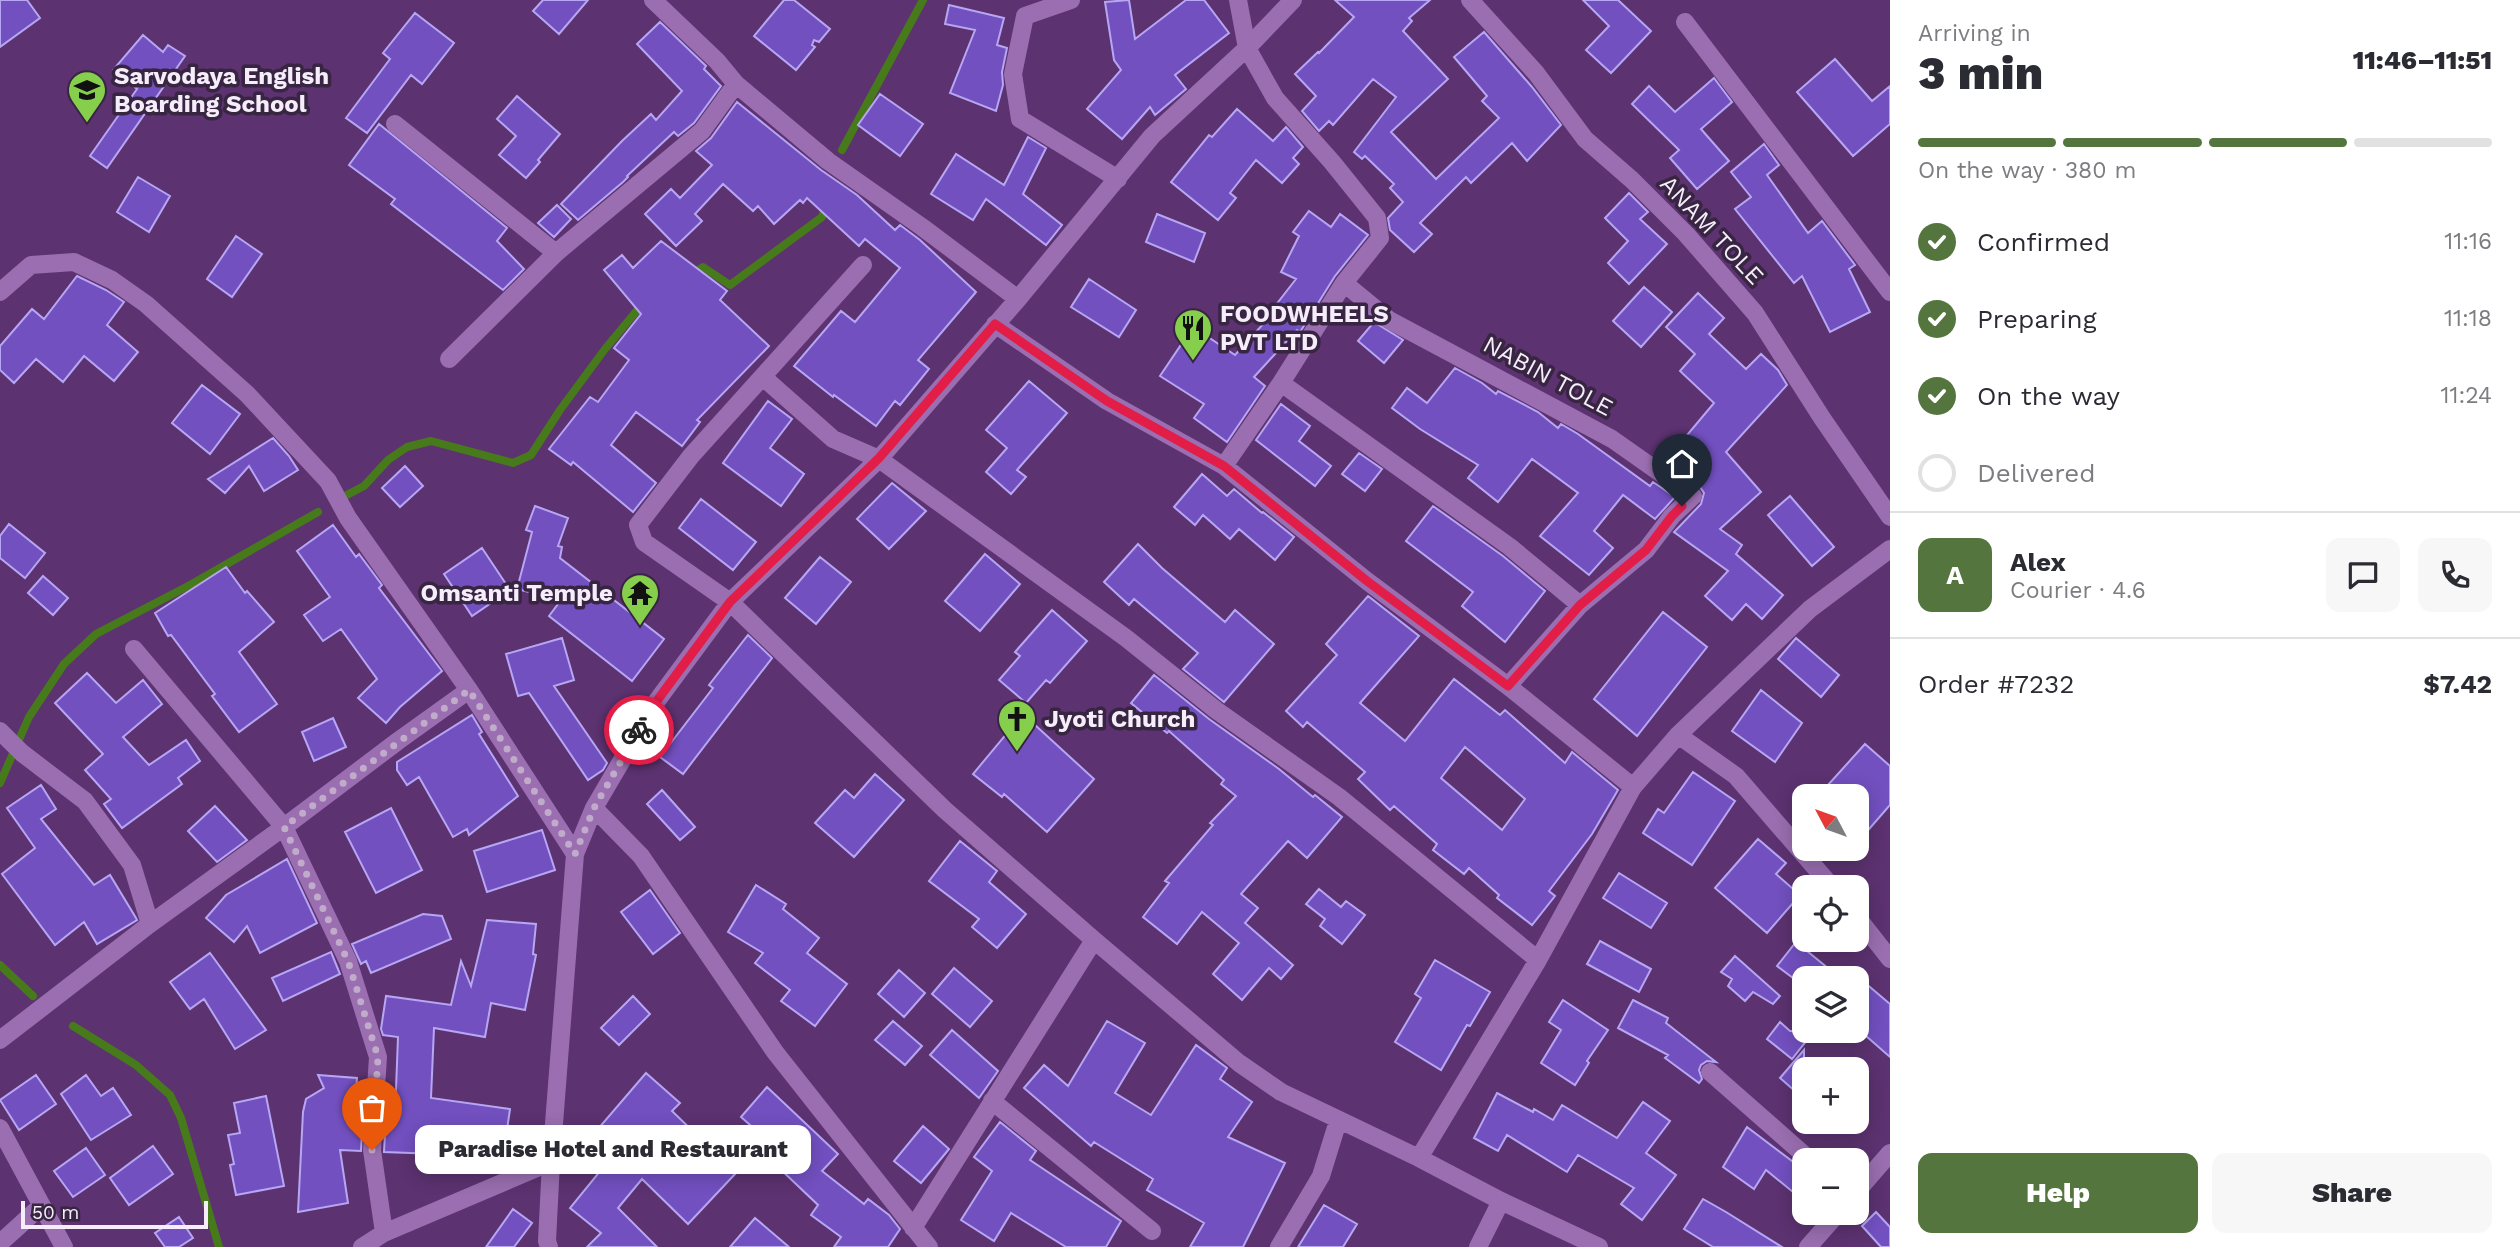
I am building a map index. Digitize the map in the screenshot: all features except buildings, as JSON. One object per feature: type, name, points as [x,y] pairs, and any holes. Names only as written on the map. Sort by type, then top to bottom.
[{"type":"street","points":[[653,0],[717,61],[736,84],[828,161],[922,226],[1018,299]]},
{"type":"street","points":[[1071,0],[1025,16],[1013,74],[1020,119],[1118,179]]},
{"type":"street","points":[[1224,466],[1281,383],[1344,283],[1380,238],[1377,218],[1275,98],[1247,48],[1238,0]]},
{"type":"street","points":[[549,1247],[547,1241],[551,1162],[575,854],[594,808],[656,702],[730,602],[879,458],[1018,299],[1152,136],[1247,48],[1293,0]]},
{"type":"street","name":"ANAM TOLE","points":[[1470,0],[1536,74],[1586,139],[1686,234],[1755,313],[1890,517]]},
{"type":"street","points":[[1685,22],[1890,292]]},
{"type":"street","points":[[449,359],[556,253],[702,131],[736,84]]},
{"type":"street","points":[[395,124],[556,253]]},
{"type":"street","points":[[0,292],[32,265],[75,262],[112,280],[146,304],[247,394],[328,481],[348,518],[469,690],[575,854]]},
{"type":"street","points":[[863,265],[691,456],[638,525],[644,542],[730,602],[945,810],[1240,1063],[1281,1092],[1419,1158],[1500,1201],[1600,1247]]},
{"type":"street","name":"NABIN TOLE","points":[[1344,283],[1389,320],[1612,439],[1693,496],[1672,516],[1646,550],[1580,605],[1508,686]]},
{"type":"street","points":[[995,324],[1107,401],[1224,466],[1367,581],[1508,686],[1633,787]]},
{"type":"street","points":[[763,377],[833,439],[879,458],[1126,638],[1216,710],[1339,797],[1538,960]]},
{"type":"street","points":[[1281,383],[1510,547],[1580,605]]},
{"type":"street","points":[[1419,1158],[1538,960],[1633,787],[1678,735],[1810,609],[1890,550]]},
{"type":"street","points":[[134,649],[284,827],[348,961],[378,1057],[372,1150],[384,1233]]},
{"type":"street","points":[[0,1040],[150,924],[469,690]]},
{"type":"street","points":[[0,731],[22,753],[85,801],[132,865],[150,924]]},
{"type":"street","points":[[1678,735],[1736,776],[1822,875]]},
{"type":"street","points":[[594,808],[641,856],[775,1052],[929,1247]]},
{"type":"street","points":[[1869,932],[1890,959]]},
{"type":"street","points":[[913,1228],[1094,940]]},
{"type":"street","points":[[1710,1072],[1796,1148]]},
{"type":"street","points":[[992,1101],[1152,1231]]},
{"type":"street","points":[[1279,1247],[1321,1176],[1338,1121]]},
{"type":"street","points":[[0,1128],[64,1247]]},
{"type":"street","points":[[1869,1177],[1890,1153]]},
{"type":"street","points":[[362,1247],[384,1233],[551,1162]]},
{"type":"street","points":[[1478,1247],[1500,1201]]},
{"type":"street","points":[[0,1243],[41,1206]]},
{"type":"street","points":[[1808,1247],[1827,1225]]},
{"type":"waterway","points":[[842,150],[923,0]]},
{"type":"waterway","points":[[691,275],[703,267],[730,285],[822,217],[827,203]]},
{"type":"waterway","points":[[343,497],[364,486],[388,460],[407,447],[431,441],[513,463],[531,455],[605,349],[644,302]]},
{"type":"waterway","points":[[0,783],[29,717],[64,664],[96,634],[190,585],[318,512]]},
{"type":"waterway","points":[[0,965],[33,996]]},
{"type":"waterway","points":[[73,1026],[136,1065],[170,1095],[181,1118],[219,1247]]},
{"type":"way so far","points":[[372,1150],[378,1057],[348,961],[284,827],[469,690],[575,854],[594,808],[639,730]]},
{"type":"place","name":"Sarvodaya English Boarding School","points":[[87,124]]},
{"type":"place","name":"FOODWHEELS PVT LTD","points":[[1193,362]]},
{"type":"place","name":"Omsanti Temple","points":[[640,627]]},
{"type":"place","name":"Jyoti Church","points":[[1017,753]]},
{"type":"place","name":"Paradise Hotel and Restaurant","points":[[372,1150]]},
{"type":"route","points":[[639,730],[656,702],[730,602],[879,458],[995,324],[1107,401],[1224,466],[1367,581],[1508,686],[1580,605],[1646,550],[1682,506]]}]
